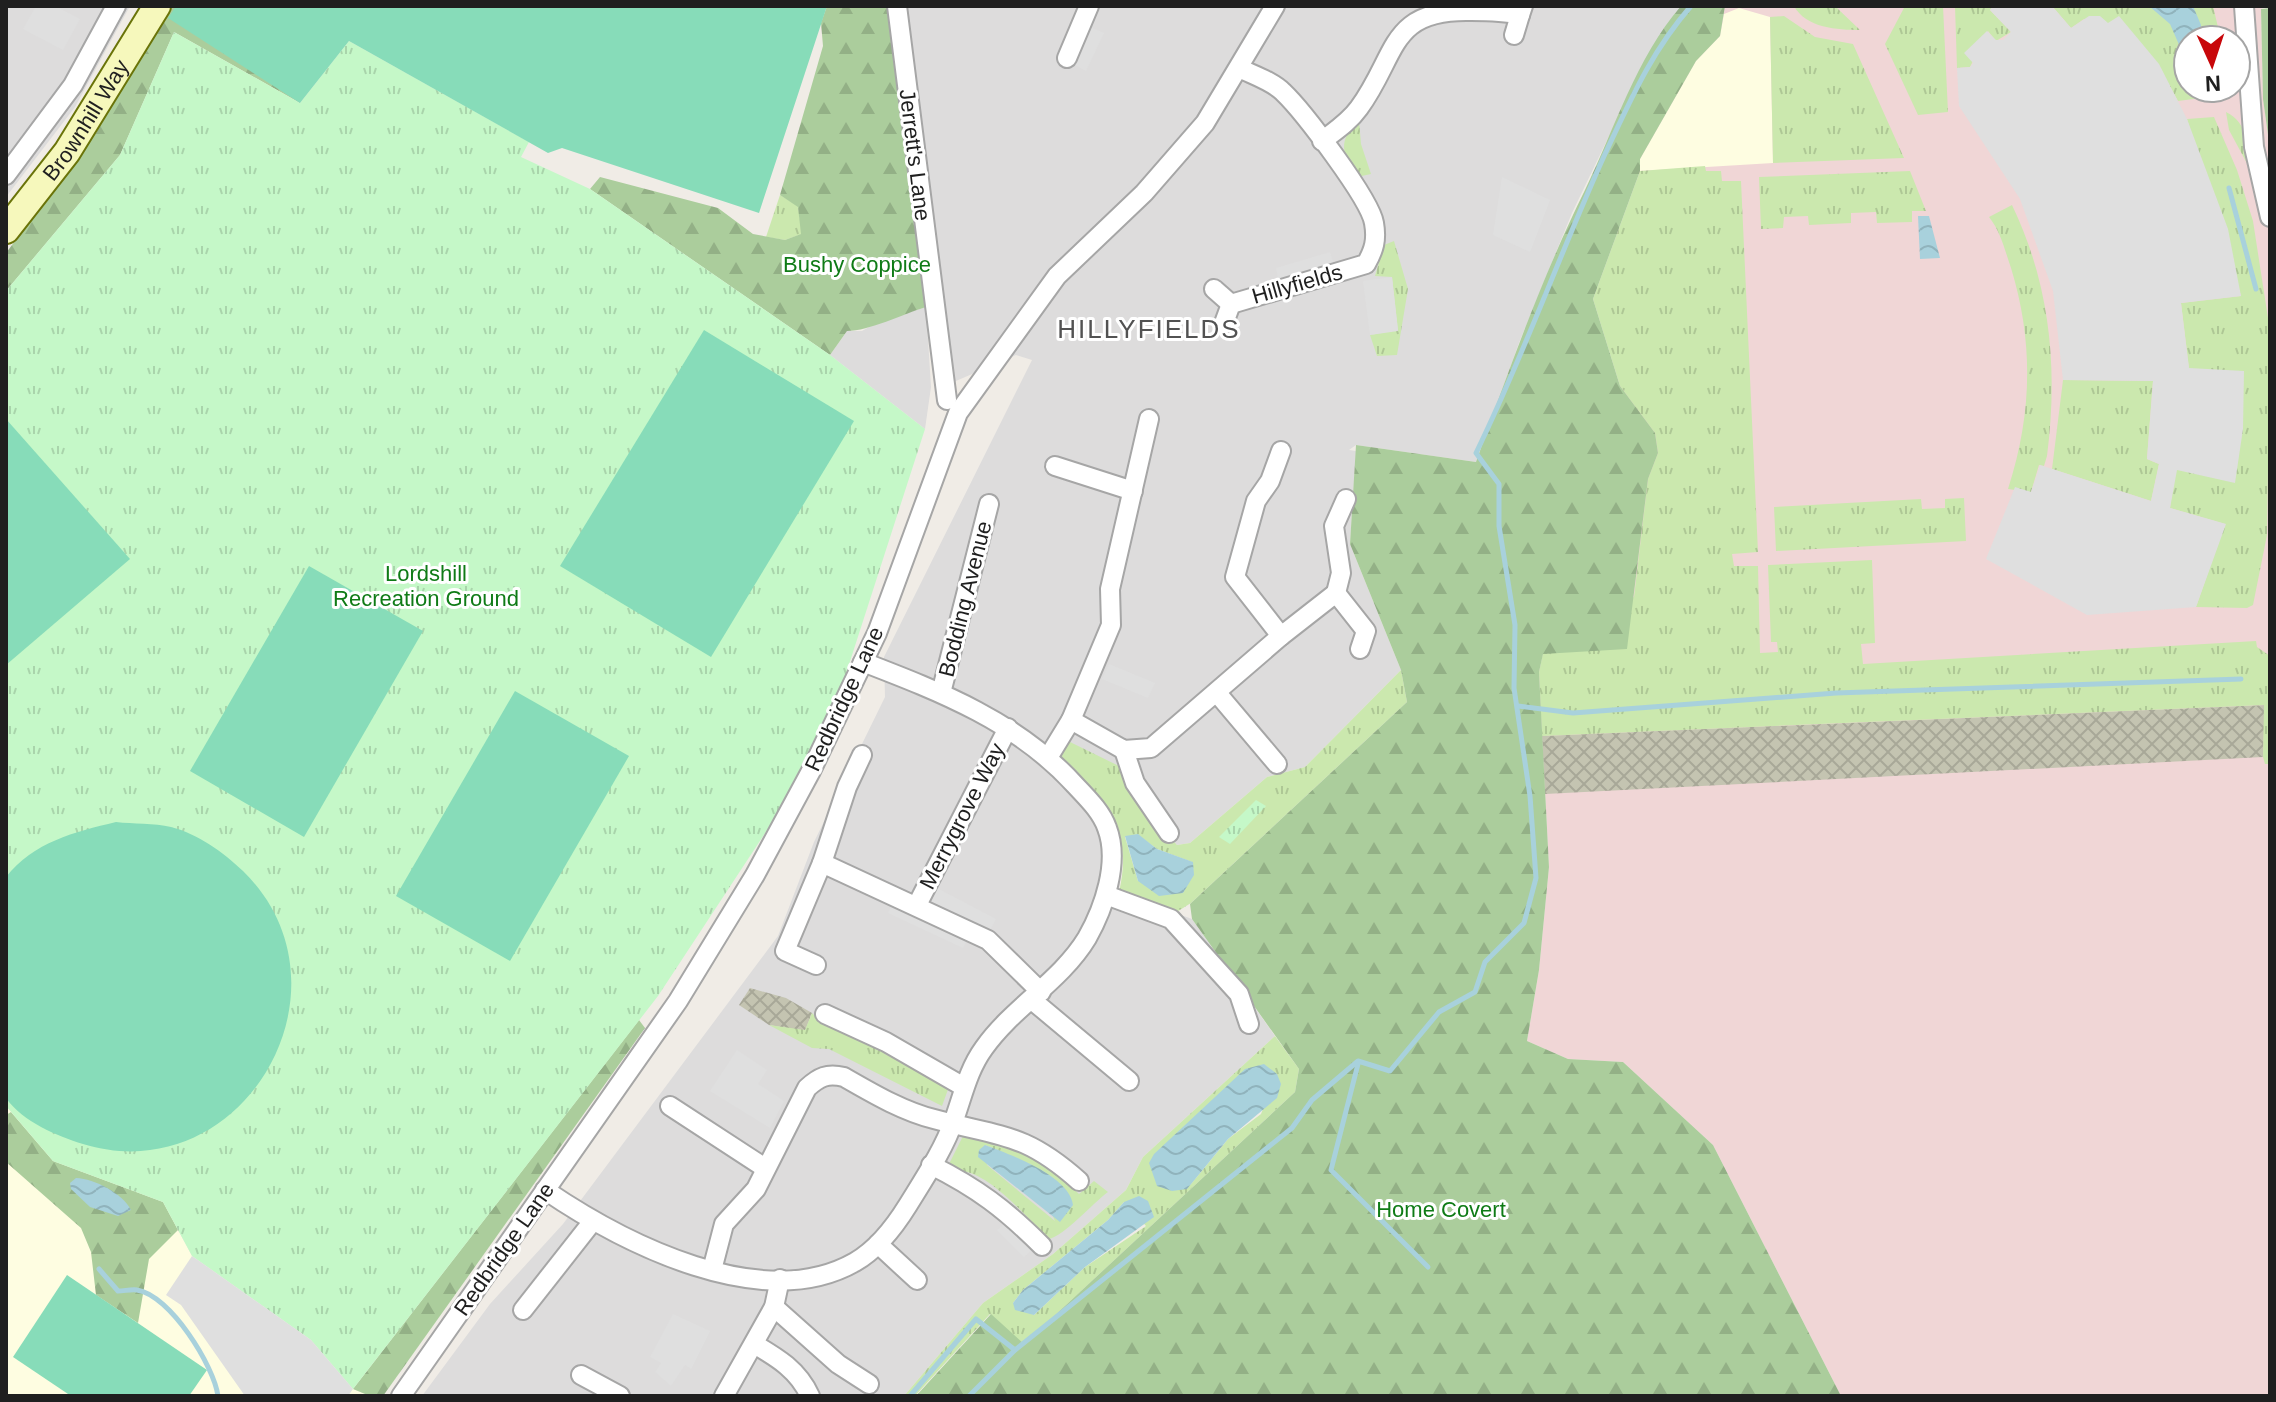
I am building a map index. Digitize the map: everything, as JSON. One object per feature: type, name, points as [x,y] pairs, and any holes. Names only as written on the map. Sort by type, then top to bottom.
[{"type":"street","name":"Brownhill Way","points":[[6,230],[67,152],[157,6]]},
{"type":"street","name":"Jerrett's Lane","points":[[897,6],[947,400]]},
{"type":"street","points":[[1067,58],[1089,6]]},
{"type":"street","name":"Redbridge Lane","points":[[401,1396],[716,942],[804,784],[863,662],[958,413],[1057,276],[1181,153],[1239,68],[1275,6]]},
{"type":"street","points":[[2244,6],[2254,147],[2270,217]]},
{"type":"street","points":[[6,175],[73,85],[111,8]]},
{"type":"street","points":[[1322,141],[1359,108],[1402,33],[1419,19],[1453,11],[1522,11],[1514,35]]},
{"type":"street","name":"Hillyfields","points":[[1231,304],[1366,264],[1375,248],[1374,222],[1367,205],[1322,141],[1281,90],[1239,68]]},
{"type":"street","name":"Hillyfields","points":[[1214,289],[1231,304]]},
{"type":"street","name":"Hillyfields","points":[[1224,323],[1231,304]]},
{"type":"street","points":[[1049,756],[1071,720],[1111,625],[1110,589],[1149,419]]},
{"type":"street","points":[[1281,451],[1270,481],[1256,501],[1235,577],[1281,636]]},
{"type":"street","points":[[1055,466],[1133,491]]},
{"type":"street","points":[[1071,720],[1124,750],[1151,748],[1336,593],[1341,573],[1334,526],[1346,499]]},
{"type":"street","name":"Bodding Avenue","points":[[941,693],[989,504]]},
{"type":"street","points":[[1336,593],[1366,631],[1360,649]]},
{"type":"street","name":"Bodding Avenue","points":[[545,1190],[593,1221],[674,1260],[712,1270],[780,1279],[830,1273],[856,1262],[878,1244],[908,1206],[953,1123],[964,1087],[985,1046],[1085,942],[1106,895],[1111,864],[1108,831],[1098,811],[1049,756],[1008,728],[941,693],[863,662]]},
{"type":"street","points":[[1217,693],[1277,764]]},
{"type":"street","name":"Merrygrove Way","points":[[917,905],[1008,728]]},
{"type":"street","points":[[1124,750],[1135,783],[1169,833]]},
{"type":"street","points":[[816,965],[785,951],[862,755]]},
{"type":"street","name":"Merrygrove Way","points":[[822,863],[988,940],[1036,996]]},
{"type":"street","points":[[1106,895],[1171,919],[1239,994],[1249,1024]]},
{"type":"street","points":[[1036,996],[1129,1081]]},
{"type":"street","points":[[825,1014],[865,1031],[964,1087]]},
{"type":"street","points":[[712,1270],[724,1224],[756,1189],[807,1088],[819,1077],[832,1074],[844,1077],[910,1111],[1005,1134],[1042,1150],[1079,1181]]},
{"type":"street","points":[[670,1106],[765,1168]]},
{"type":"street","points":[[931,1165],[978,1189],[1004,1207],[1042,1246]]},
{"type":"street","points":[[523,1310],[593,1221]]},
{"type":"street","points":[[878,1244],[917,1280]]},
{"type":"street","points":[[724,1396],[774,1307],[780,1279]]},
{"type":"street","points":[[774,1307],[838,1364],[869,1384]]},
{"type":"street","points":[[754,1344],[784,1362],[803,1380],[810,1396]]},
{"type":"street","points":[[581,1375],[620,1396]]},
{"type":"shaded area","points":[[6,6],[130,6],[75,107],[6,197]]},
{"type":"shaded area","points":[[36,6],[55,6],[80,19],[63,50],[23,29]]},
{"type":"shaded area","points":[[902,6],[1681,6],[1649,53],[1572,213],[1519,343],[1476,462],[1356,445],[1349,450],[1356,451],[1350,544],[1401,670],[1305,767],[1267,777],[1190,843],[1177,845],[1136,799],[1059,759],[1114,818],[1122,842],[1119,892],[1192,919],[1275,1036],[1143,1157],[1126,1190],[1053,1254],[983,1303],[904,1396],[422,1396],[490,1304],[563,1224],[778,936],[814,842],[885,697],[884,657],[1032,360],[1016,355],[949,384]]},
{"type":"shaded area","points":[[1725,6],[2270,6],[2261,9],[2263,99],[2270,149],[2270,1396],[1841,1396],[1713,1145],[1623,1062],[1568,1059],[1527,1041],[1539,970],[1549,867],[1539,672],[1620,386],[1640,159],[1696,61],[1720,36]]},
{"type":"shaded area","points":[[1993,6],[2052,6],[2071,28],[2089,16],[2100,16],[2108,23],[2119,16],[2159,64],[2172,90],[2172,104],[2179,104],[2187,119],[2228,229],[2241,296],[2181,303],[2189,368],[2244,371],[2243,429],[2235,483],[2177,470],[2170,508],[2226,524],[2196,607],[2087,615],[1986,559],[2015,487],[2031,492],[2040,465],[2151,501],[2159,464],[2147,459],[2153,381],[2063,380],[2053,291],[2020,199],[1959,106],[1957,68],[1970,67],[1973,63],[1964,53],[1987,31],[1996,40],[2003,40],[2011,32],[1990,10]]},
{"type":"shaded area","points":[[1739,8],[1770,17],[1773,163],[1640,171],[1640,159],[1696,61],[1720,36],[1724,14]]},
{"type":"shaded area","points":[[1090,27],[1104,33],[1086,71],[1073,64]]},
{"type":"shaded area","points":[[1502,177],[1550,200],[1530,252],[1493,235]]},
{"type":"shaded area","points":[[1330,252],[1336,272],[1280,288],[1276,268]]},
{"type":"shaded area","points":[[1392,277],[1398,331],[1370,335],[1363,281]]},
{"type":"shaded area","points":[[926,307],[931,387],[925,429],[830,355],[847,331],[862,331],[876,323]]},
{"type":"shaded area","points":[[1109,664],[1155,683],[1148,698],[1102,679]]},
{"type":"shaded area","points":[[2265,705],[2263,757],[1545,794],[1542,736]]},
{"type":"shaded area","points":[[935,887],[996,919],[983,944],[969,936],[963,948],[888,913],[897,892],[926,905]]},
{"type":"shaded area","points":[[750,988],[786,998],[812,1013],[805,1031],[769,1025],[739,1005]]},
{"type":"shaded area","points":[[737,1050],[767,1070],[758,1084],[784,1101],[770,1128],[710,1091]]},
{"type":"shaded area","points":[[6,1106],[53,1161],[163,1202],[192,1256],[353,1389],[370,1396],[6,1396]]},
{"type":"shaded area","points":[[1007,1221],[1034,1248],[1024,1257],[997,1230]]},
{"type":"shaded area","points":[[192,1256],[311,1340],[353,1389],[348,1396],[245,1396],[181,1305],[166,1295]]},
{"type":"shaded area","points":[[673,1314],[710,1331],[691,1369],[685,1365],[671,1386],[655,1372],[661,1363],[650,1357]]},
{"type":"green space","points":[[166,6],[284,6],[300,103],[174,32],[120,155],[6,291],[6,253],[96,133]]},
{"type":"green space","points":[[176,6],[827,6],[759,213],[562,148],[548,153],[349,41],[300,103],[168,18]]},
{"type":"green space","name":"Bushy Coppice","points":[[827,6],[888,6],[926,307],[876,325],[847,331],[830,355],[590,189],[600,177],[718,208],[753,234],[785,240],[801,234],[798,207],[780,195],[823,46],[821,23]]},
{"type":"green space","name":"Home Covert","points":[[1681,6],[1725,6],[1720,36],[1696,61],[1640,159],[1640,171],[1593,299],[1620,386],[1655,433],[1658,453],[1648,479],[1627,649],[1543,654],[1539,672],[1549,867],[1539,970],[1527,1041],[1568,1059],[1623,1062],[1713,1145],[1841,1396],[916,1396],[991,1314],[1024,1344],[1295,1092],[1299,1069],[1192,919],[1190,904],[1407,702],[1401,670],[1350,544],[1356,445],[1476,462],[1554,256],[1627,94],[1651,48]]},
{"type":"green space","points":[[1794,6],[1837,8],[1860,30],[1814,23]]},
{"type":"green space","points":[[1905,6],[1943,6],[1948,112],[1918,115],[1885,44]]},
{"type":"green space","points":[[1955,6],[1993,6],[1990,10],[2011,32],[1996,41],[1988,31],[1970,67],[1957,68]]},
{"type":"green space","points":[[2052,6],[2213,6],[2217,24],[2172,24],[2172,91],[2151,60],[2128,38],[2100,23],[2084,19],[2071,28]]},
{"type":"green space","points":[[2270,8],[2270,149],[2263,99],[2261,9]]},
{"type":"green space","points":[[1784,16],[1815,37],[1853,44],[1904,158],[1773,163],[1770,17]]},
{"type":"green space","name":"Lordshill Recreation Ground","points":[[174,32],[300,103],[349,41],[529,142],[521,157],[590,189],[830,355],[925,429],[823,745],[658,996],[353,1389],[311,1340],[192,1256],[163,1202],[53,1161],[6,1106],[6,291],[120,155]]},
{"type":"green space","points":[[2226,112],[2243,129],[2250,169],[2229,130]]},
{"type":"green space","points":[[2214,117],[2237,170],[2253,221],[2270,331],[2267,535],[2253,605],[2247,608],[2196,607],[2225,524],[2170,508],[2189,369],[2181,303],[2241,296],[2187,119]]},
{"type":"green space","points":[[1359,120],[1361,144],[1371,174],[1357,177],[1344,147],[1347,134]]},
{"type":"green space","points":[[1705,166],[1706,171],[1721,171],[1722,181],[1741,181],[1758,552],[1732,554],[1734,566],[1758,566],[1760,653],[1778,652],[1777,642],[1771,642],[1768,565],[1872,560],[1875,643],[1861,644],[1863,664],[2256,641],[2257,647],[2270,656],[2270,764],[2265,764],[2263,757],[2264,705],[1542,736],[1539,672],[1543,653],[1634,597],[1648,479],[1658,453],[1655,433],[1620,386],[1593,299],[1640,171]]},
{"type":"green space","points":[[1910,171],[1926,211],[1912,211],[1912,222],[1877,223],[1876,212],[1851,213],[1851,223],[1809,225],[1808,216],[1784,217],[1783,228],[1761,229],[1759,177]]},
{"type":"green space","points":[[780,195],[798,206],[802,234],[785,240],[766,237]]},
{"type":"green space","points":[[2012,205],[2025,236],[2043,297],[2051,360],[2047,456],[2044,466],[2039,465],[2031,492],[2008,489],[2026,406],[2026,351],[2024,324],[2011,268],[2000,235],[1989,217]]},
{"type":"green space","points":[[1394,241],[1408,289],[1397,355],[1377,356],[1370,335],[1398,330],[1392,277],[1375,276],[1384,245]]},
{"type":"green space","points":[[704,330],[854,421],[711,657],[560,566]]},
{"type":"green space","points":[[2063,380],[2153,381],[2147,459],[2159,464],[2151,501],[2052,469]]},
{"type":"green space","points":[[6,419],[130,559],[6,665]]},
{"type":"green space","points":[[1964,498],[1966,541],[1776,551],[1774,507],[1921,499],[1922,509],[1945,508],[1945,499]]},
{"type":"green space","points":[[309,566],[423,631],[304,837],[190,771]]},
{"type":"green space","points":[[1401,670],[1407,702],[1191,903],[1175,913],[1119,892],[1123,869],[1118,832],[1100,803],[1058,759],[1068,741],[1119,766],[1136,799],[1177,845],[1190,843],[1267,777],[1305,767]],"holes":[[[1138,835],[1157,849],[1192,862],[1138,881],[1125,837]]]},
{"type":"green space","points":[[515,691],[629,756],[510,961],[396,896]]},
{"type":"green space","points":[[1256,800],[1266,806],[1230,844],[1219,837]]},
{"type":"green space","points":[[116,822],[181,830],[210,844],[235,864],[277,918],[291,969],[287,1021],[268,1069],[235,1110],[192,1138],[141,1151],[83,1144],[62,1137],[31,1121],[6,1098],[6,877],[29,855],[56,840]]},
{"type":"green space","points":[[812,1013],[820,1021],[882,1045],[885,1054],[903,1063],[908,1059],[950,1084],[942,1106],[829,1049],[812,1048],[769,1025],[805,1030]]},
{"type":"green space","points":[[639,1020],[645,1028],[383,1396],[370,1396],[353,1389]]},
{"type":"green space","points":[[1275,1036],[1299,1069],[1295,1092],[1023,1345],[990,1314],[915,1396],[904,1396],[983,1303],[1053,1254],[1126,1190],[1143,1157]],"holes":[[[1277,1074],[1261,1114],[1228,1139],[1187,1189]],[[1124,1202],[1146,1226],[1085,1267],[1034,1315],[1013,1303],[1023,1290],[1108,1220]]]},
{"type":"green space","points":[[11,1112],[53,1161],[163,1202],[178,1230],[149,1259],[138,1323],[96,1295],[91,1252],[81,1228],[6,1162],[6,1115]]},
{"type":"green space","points":[[965,1132],[997,1142],[1041,1162],[1079,1194],[1094,1181],[1108,1192],[1070,1226],[1049,1239],[993,1186],[980,1177],[957,1172],[948,1166]],"holes":[[[985,1145],[1029,1164],[1055,1221],[987,1165]]]},
{"type":"green space","points":[[67,1275],[207,1370],[189,1396],[71,1396],[13,1357]]},
{"type":"water","points":[[2149,6],[2193,6],[2201,24],[2172,24],[2172,29]]},
{"type":"water","points":[[1918,216],[1929,216],[1940,258],[1920,259]]},
{"type":"water","points":[[1138,834],[1157,849],[1193,862],[1194,875],[1183,893],[1159,896],[1138,881],[1125,836]]},
{"type":"water","points":[[1264,1064],[1277,1074],[1281,1084],[1277,1098],[1228,1139],[1187,1189],[1172,1191],[1157,1186],[1149,1163],[1154,1154],[1245,1069]]},
{"type":"water","points":[[985,1145],[1037,1168],[1061,1185],[1073,1205],[1060,1222],[978,1157],[979,1150]]},
{"type":"water","points":[[76,1178],[107,1188],[131,1210],[118,1216],[90,1207],[71,1189],[70,1183]]},
{"type":"water","points":[[1139,1196],[1148,1201],[1154,1217],[1085,1267],[1034,1315],[1015,1310],[1013,1303],[1023,1290],[1108,1220],[1124,1202]]},
{"type":"waterway","points":[[969,1396],[1015,1350],[1292,1128],[1312,1100],[1358,1061],[1390,1071],[1439,1012],[1475,992],[1485,962],[1524,923],[1536,878],[1530,796],[1514,688],[1515,625],[1499,526],[1499,484],[1476,453],[1624,114],[1653,59],[1691,6]]},
{"type":"waterway","points":[[2229,188],[2256,289]]},
{"type":"waterway","points":[[1518,706],[1573,713],[1836,693],[2241,679]]},
{"type":"waterway","points":[[1358,1064],[1331,1170],[1428,1267]]},
{"type":"waterway","points":[[99,1269],[118,1291],[135,1290],[163,1304],[199,1351],[218,1396]]},
{"type":"waterway","points":[[910,1396],[976,1319],[1015,1350]]},
{"type":"district","name":"HILLYFIELDS","points":[[1149,329]]}]
